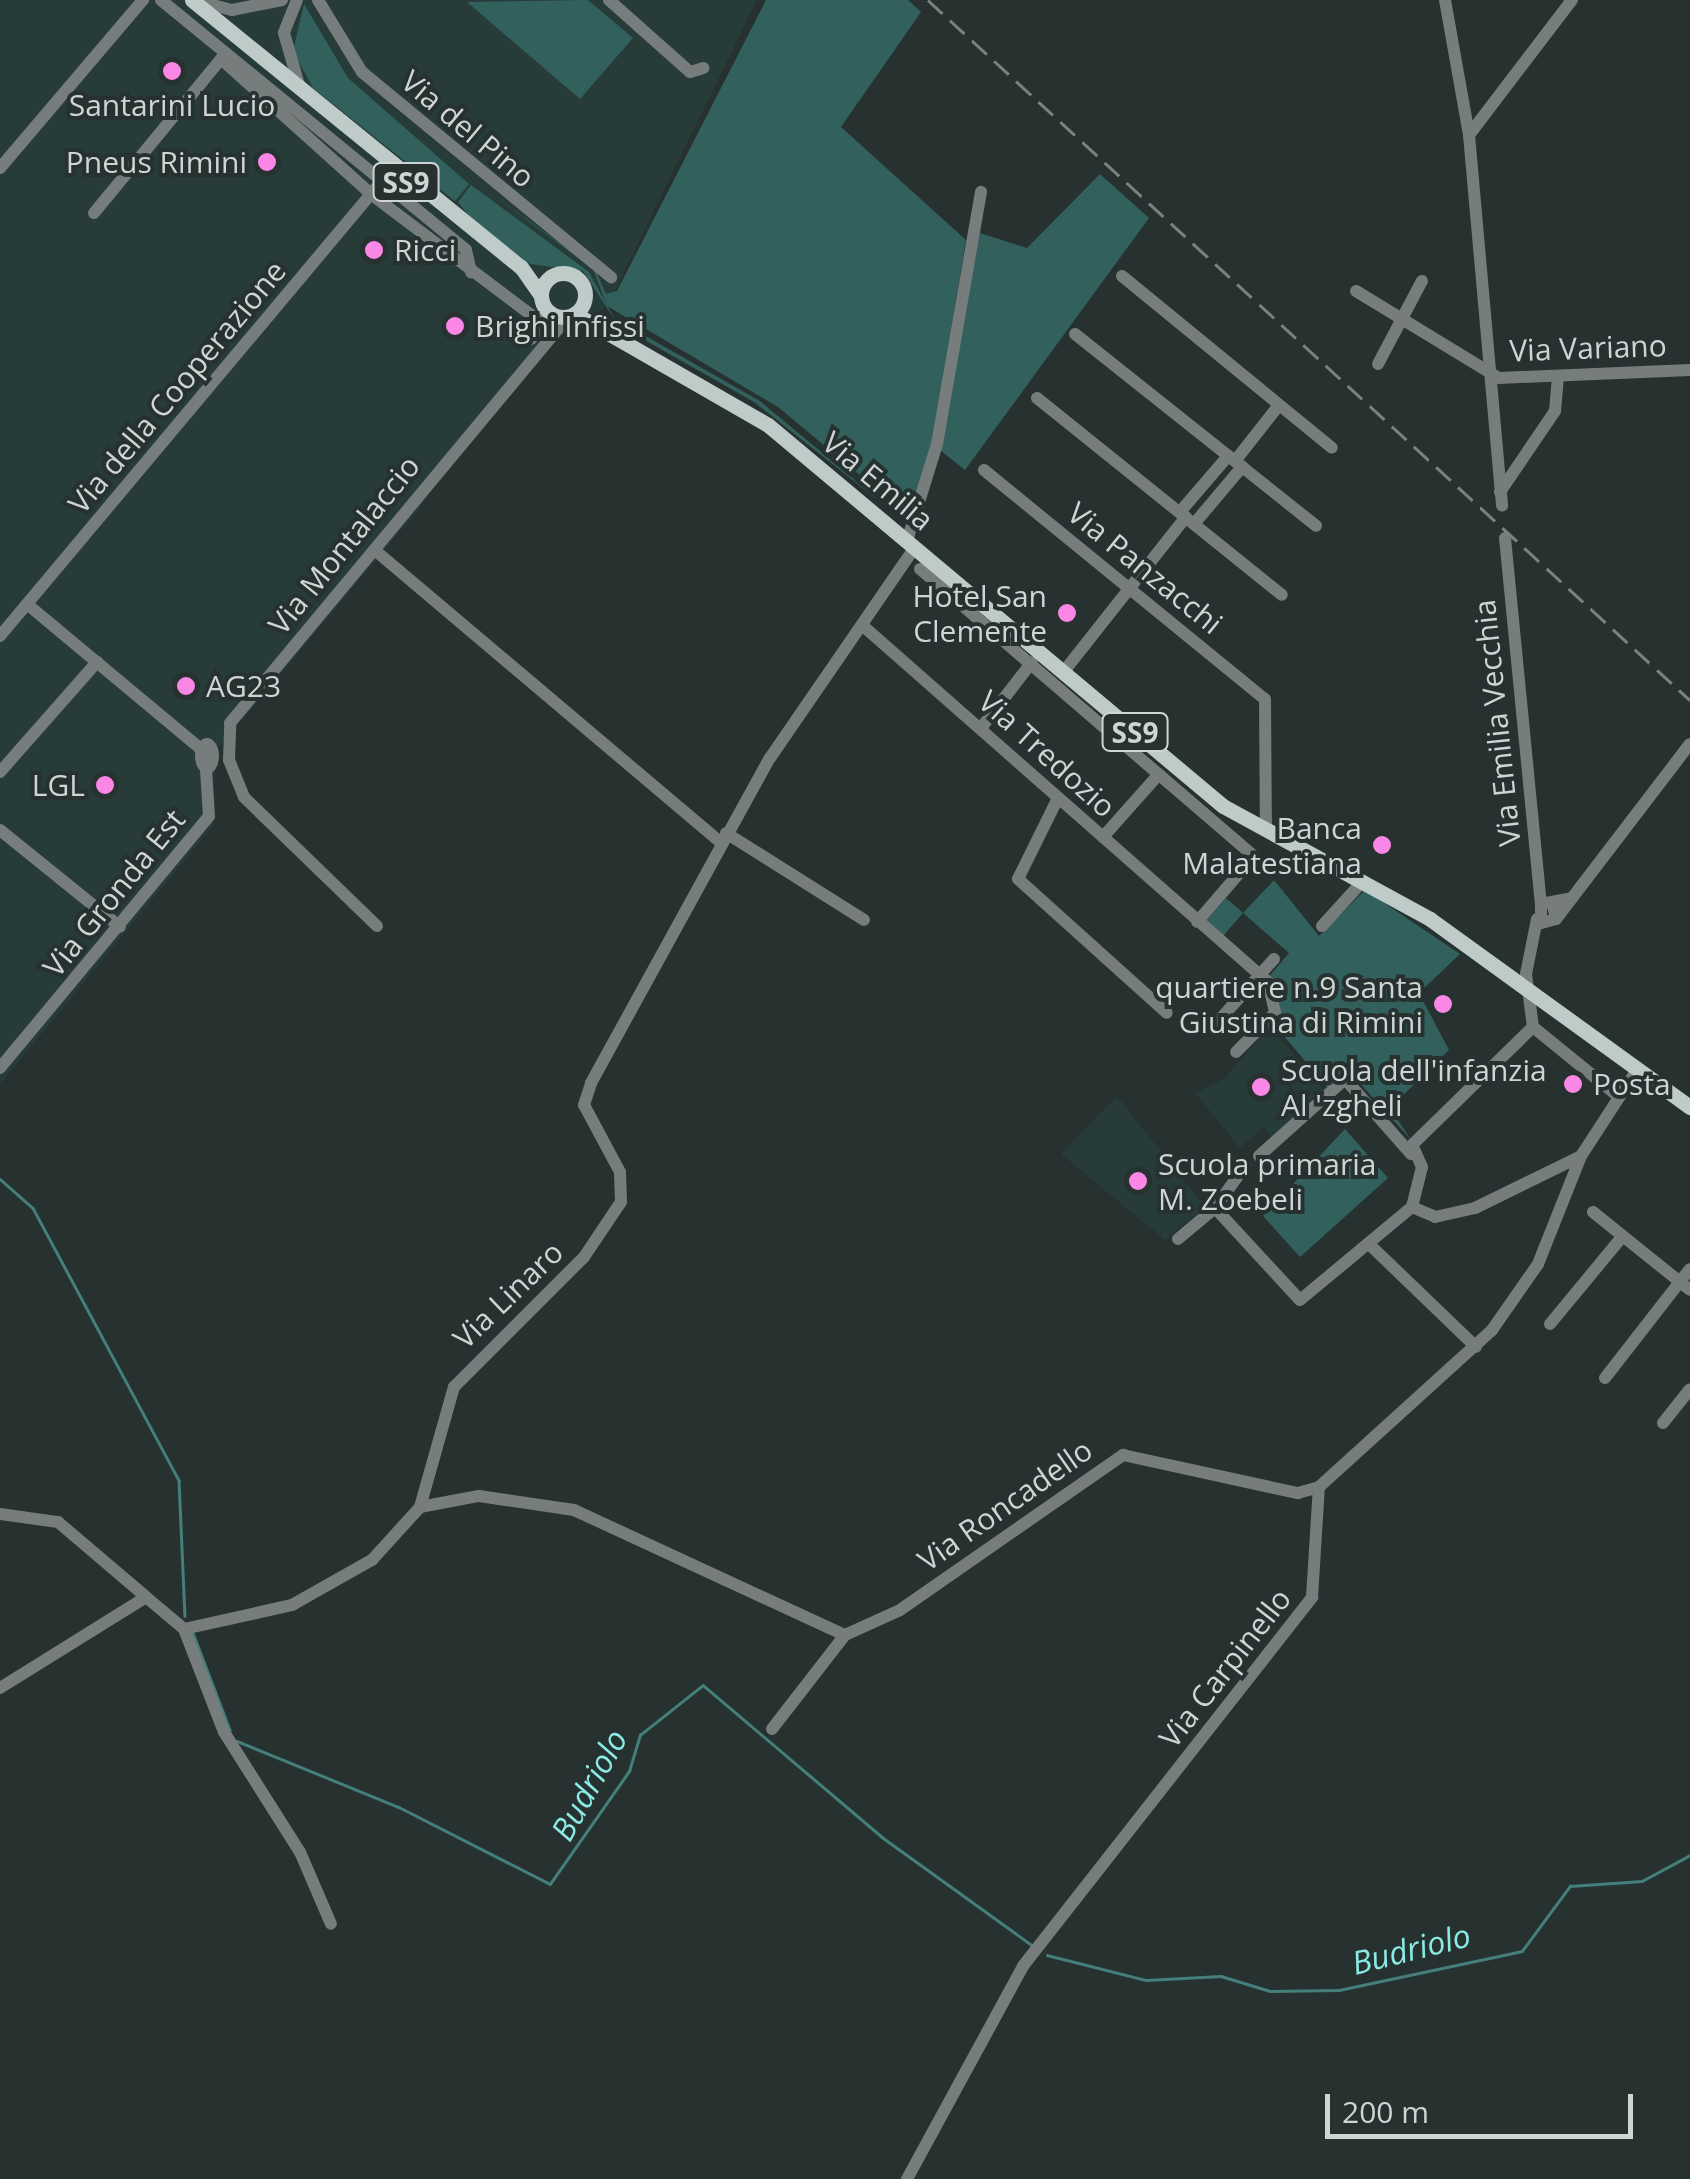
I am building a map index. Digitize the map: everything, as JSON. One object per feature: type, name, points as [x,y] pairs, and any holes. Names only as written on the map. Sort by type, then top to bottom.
[{"type":"main road","name":"Via Emilia","points":[[192,0],[231,47],[299,85],[391,170],[521,267],[542,300],[572,316],[604,323],[756,416],[1064,670],[1098,707],[1223,806],[1363,881],[1635,1073],[1690,1107]]},
{"type":"main road","name":"Via Emilia","points":[[521,267],[574,276],[604,323]]},
{"type":"main road","points":[[542,300],[558,274]]},
{"type":"main road","points":[[572,316],[586,294]]},
{"type":"street","points":[[0,168],[143,0]]},
{"type":"street","points":[[161,0],[231,47],[290,112],[472,273],[537,322],[532,339]]},
{"type":"street","points":[[192,0],[245,10],[282,0]]},
{"type":"street","points":[[296,0],[284,33],[299,85]]},
{"type":"street","name":"Via del Pino","points":[[318,0],[362,72],[611,277]]},
{"type":"street","points":[[609,0],[690,72],[703,68]]},
{"type":"street","points":[[1445,0],[1469,135],[1501,499],[1555,411],[1558,376]]},
{"type":"street","points":[[1469,135],[1572,0]]},
{"type":"street","points":[[94,213],[231,47]]},
{"type":"street","name":"Via della Cooperazione","points":[[0,636],[391,170]]},
{"type":"street","name":"Via Linaro","points":[[420,1507],[454,1386],[615,1217],[624,1188],[586,1095],[723,838],[911,544],[936,444],[981,192]]},
{"type":"street","points":[[1122,276],[1332,448]]},
{"type":"street","points":[[1378,364],[1422,281]]},
{"type":"street","points":[[1356,291],[1489,372]]},
{"type":"street","points":[[542,300],[549,335]]},
{"type":"street","name":"Via Montalaccio","points":[[230,723],[377,552],[549,335],[572,316]]},
{"type":"street","points":[[1075,334],[1316,526]]},
{"type":"street","name":"Via Variano","points":[[1489,372],[1558,376],[1690,370]]},
{"type":"street","points":[[1037,398],[1282,595]]},
{"type":"street","points":[[1064,670],[1279,404]]},
{"type":"street","name":"Via Panzacchi","points":[[984,470],[1130,588],[1268,710],[1266,828]]},
{"type":"street","name":"Via Emilia Vecchia","points":[[1505,538],[1547,904],[1554,921]]},
{"type":"street","points":[[377,552],[486,650],[723,838],[864,920]]},
{"type":"street","name":"Via Emilia","points":[[920,570],[1032,662],[1098,707],[1159,774],[1214,820]]},
{"type":"street","points":[[28,604],[205,749],[230,723]]},
{"type":"street","name":"Via Tredozio","points":[[862,625],[1259,975]]},
{"type":"street","points":[[0,772],[97,662]]},
{"type":"street","points":[[980,728],[1032,662]]},
{"type":"street","points":[[230,723],[230,760],[244,797],[377,926]]},
{"type":"street","points":[[1533,946],[1690,744]]},
{"type":"street","name":"Via Gronda Est","points":[[0,1068],[209,816],[205,749]]},
{"type":"street","points":[[1103,837],[1159,774]]},
{"type":"street","points":[[1058,798],[1018,879],[1167,1012]]},
{"type":"street","points":[[1197,922],[1254,856],[1214,820],[1223,806]]},
{"type":"street","points":[[0,830],[120,927]]},
{"type":"street","points":[[1322,926],[1363,881]]},
{"type":"street","points":[[1547,904],[1576,895]]},
{"type":"street","name":"Via Emilia Vecchia","points":[[1531,996],[1537,919],[1547,904]]},
{"type":"street","points":[[1537,919],[1554,921]]},
{"type":"street","points":[[1214,1026],[1274,959]]},
{"type":"street","points":[[1236,1052],[1277,1006],[1259,975]]},
{"type":"street","points":[[1531,996],[1533,1027],[1618,1096]]},
{"type":"street","points":[[1410,1154],[1533,1027]]},
{"type":"street","points":[[0,1054],[16,1050]]},
{"type":"street","points":[[1319,1487],[1476,1346],[1538,1264],[1581,1156],[1635,1073]]},
{"type":"street","points":[[1215,1208],[1300,1300],[1412,1207],[1422,1168],[1345,1079],[1259,1156]]},
{"type":"street","points":[[1412,1207],[1435,1217],[1475,1208],[1581,1156]]},
{"type":"street","points":[[1178,1239],[1215,1208],[1244,1166]]},
{"type":"street","points":[[1593,1212],[1685,1286]]},
{"type":"street","points":[[1550,1324],[1622,1237]]},
{"type":"street","points":[[1370,1245],[1476,1346]]},
{"type":"street","points":[[1605,1378],[1685,1286],[1690,1269]]},
{"type":"street","points":[[1663,1423],[1690,1389]]},
{"type":"street","name":"Via Roncadello","points":[[772,1729],[845,1636],[900,1610],[1123,1455],[1298,1493],[1319,1487]]},
{"type":"street","name":"Via Carpinello","points":[[907,2179],[1023,1966],[1312,1597],[1319,1487]]},
{"type":"street","points":[[184,1629],[292,1606],[338,1583],[420,1507],[479,1496],[574,1510],[845,1636]]},
{"type":"street","points":[[0,1514],[58,1522],[184,1629],[224,1732],[300,1852],[331,1924]]},
{"type":"street","points":[[0,1688],[146,1596]]},
{"type":"shaded area","points":[[0,0],[757,0],[609,303],[585,327],[558,335],[470,430],[418,510],[217,750],[212,827],[0,1084]]},
{"type":"shaded area","points":[[588,0],[633,38],[580,99],[467,2]]},
{"type":"shaded area","points":[[766,0],[908,0],[921,12],[841,127],[966,240],[932,441],[909,516],[778,407],[607,306],[593,269],[474,181],[595,269],[606,294],[617,291]]},
{"type":"shaded area","points":[[304,4],[348,78],[469,184],[455,201],[313,88],[293,51]]},
{"type":"shaded area","points":[[1100,174],[1149,218],[965,470],[940,450],[980,233],[1027,248]]},
{"type":"shaded area","points":[[471,185],[589,272],[614,318],[760,401],[908,524],[754,402],[618,325],[583,271],[530,264],[480,230],[458,202]]},
{"type":"shaded area","points":[[1274,880],[1319,936],[1365,890],[1460,954],[1419,993],[1449,1050],[1390,1108],[1411,1140],[1347,1069],[1327,1087],[1273,1023],[1279,1002],[1268,978],[1289,953],[1243,913]]},
{"type":"shaded area","points":[[1226,898],[1243,913],[1223,936],[1206,921]]},
{"type":"shaded area","name":"Scuola dell'infanzia Al 'zgheli","points":[[1270,1026],[1323,1089],[1272,1137],[1263,1127],[1240,1148],[1195,1093],[1224,1079]]},
{"type":"shaded area","name":"Scuola primaria M. Zoebeli","points":[[1117,1096],[1205,1207],[1165,1240],[1061,1154]]},
{"type":"shaded area","points":[[1345,1129],[1388,1178],[1300,1257],[1263,1216]]},
{"type":"waterway","name":"Budriolo","points":[[0,1179],[33,1208],[179,1480],[185,1616]]},
{"type":"waterway","name":"Budriolo","points":[[193,1633],[230,1730]]},
{"type":"waterway","name":"Budriolo","points":[[237,1741],[399,1807],[550,1884],[629,1771],[640,1735],[703,1685],[882,1837],[1032,1945]]},
{"type":"waterway","name":"Budriolo","points":[[1047,1955],[1146,1980],[1221,1976],[1270,1991],[1339,1990],[1522,1951],[1570,1886],[1642,1881],[1690,1855]]},
{"type":"railway","points":[[928,0],[1690,700]]},
{"type":"place","name":"Santarini Lucio","points":[[172,71]]},
{"type":"place","name":"Pneus Rimini","points":[[267,162]]},
{"type":"place","name":"Ricci","points":[[374,250]]},
{"type":"place","name":"Brighi Infissi","points":[[455,326]]},
{"type":"place","name":"Hotel San Clemente","points":[[1067,613]]},
{"type":"place","name":"AG23","points":[[186,686]]},
{"type":"place","name":"LGL","points":[[105,785]]},
{"type":"place","name":"Banca Malatestiana","points":[[1382,845]]},
{"type":"place","name":"quartiere n.9 Santa Giustina di Rimini","points":[[1443,1004]]},
{"type":"place","name":"Posta","points":[[1573,1084]]},
{"type":"place","name":"Scuola dell'infanzia Al 'zgheli","points":[[1261,1087]]},
{"type":"place","name":"Scuola primaria M. Zoebeli","points":[[1138,1181]]}]
